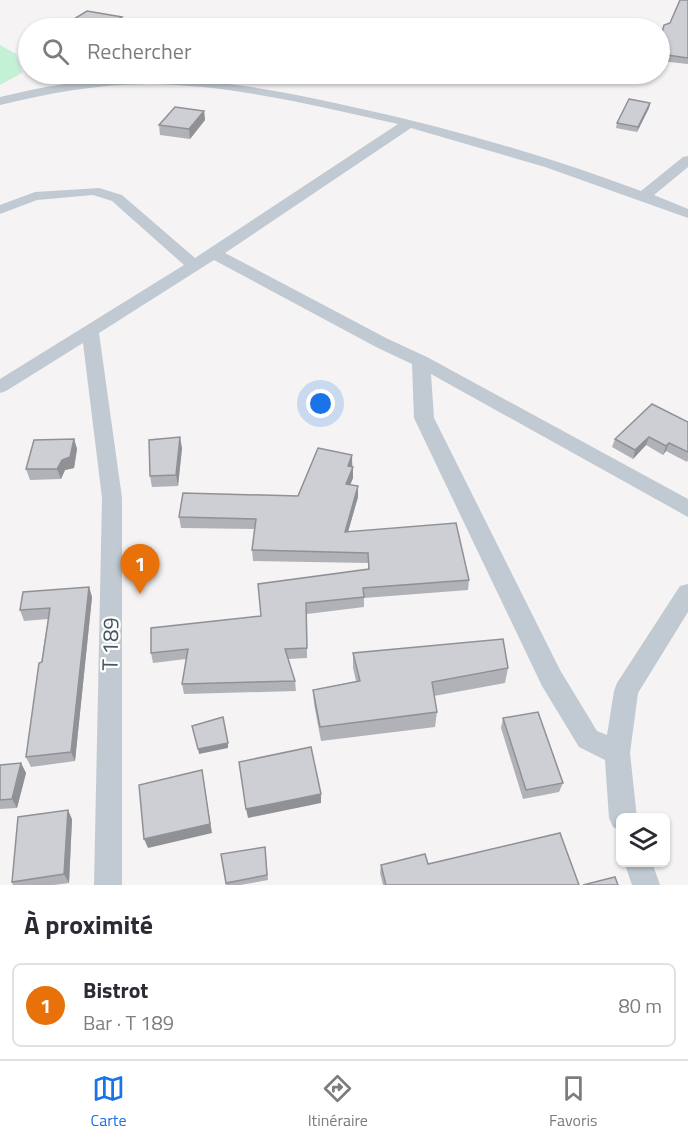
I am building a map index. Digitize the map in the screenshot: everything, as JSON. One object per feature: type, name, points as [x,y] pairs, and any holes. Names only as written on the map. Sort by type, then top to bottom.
[{"type":"street","points":[[0,101],[53,89],[95,84]]},
{"type":"street","points":[[205,84],[264,92],[409,123],[471,139],[644,196],[688,214]]},
{"type":"street","points":[[0,387],[213,253],[409,123]]},
{"type":"street","points":[[644,196],[688,160]]},
{"type":"street","points":[[0,210],[35,196],[94,191],[117,198],[194,265]]},
{"type":"street","points":[[213,253],[371,338],[421,361],[688,509]]},
{"type":"street","name":"T 189","points":[[90,332],[112,498],[108,885]]},
{"type":"street","points":[[421,361],[424,418],[551,678],[588,739],[617,753]]},
{"type":"street","points":[[623,813],[617,753],[626,692],[688,593]]},
{"type":"street","points":[[640,867],[646,885]]},
{"type":"green space","points":[[0,45],[16,54],[18,75],[0,85]]},
{"type":"building","points":[[680,0],[688,0],[688,58],[670,55],[670,23]]},
{"type":"building","points":[[87,11],[122,17],[120,18],[75,18]]},
{"type":"building","points":[[629,99],[650,103],[638,127],[617,123]]},
{"type":"building","points":[[175,107],[204,111],[189,129],[159,125]]},
{"type":"building","points":[[652,404],[688,422],[688,452],[669,443],[666,446],[649,437],[635,450],[615,439]]},
{"type":"building","points":[[180,437],[176,475],[150,476],[149,440]]},
{"type":"building","points":[[74,439],[70,457],[62,460],[57,469],[26,469],[34,440]]},
{"type":"building","points":[[318,448],[352,455],[348,466],[353,467],[346,484],[358,486],[345,532],[456,523],[469,580],[363,588],[364,597],[306,603],[307,648],[285,649],[295,681],[182,684],[188,649],[151,653],[151,628],[261,616],[258,584],[369,569],[368,553],[252,550],[256,519],[179,517],[183,493],[298,496]]},
{"type":"building","points":[[89,587],[71,752],[26,757],[39,663],[42,662],[50,608],[20,610],[23,592]]},
{"type":"building","points":[[503,639],[508,668],[432,682],[437,712],[320,727],[313,690],[360,681],[353,653]]},
{"type":"building","points":[[538,712],[563,783],[526,790],[503,718]]},
{"type":"building","points":[[223,717],[228,743],[198,749],[192,726]]},
{"type":"building","points":[[311,747],[321,794],[246,809],[239,762]]},
{"type":"building","points":[[21,763],[12,799],[0,800],[0,765]]},
{"type":"building","points":[[202,770],[210,824],[144,839],[139,785]]},
{"type":"building","points":[[68,810],[64,874],[12,882],[18,817]]},
{"type":"building","points":[[560,833],[579,885],[386,885],[381,865],[425,854],[428,864]]},
{"type":"building","points":[[265,847],[267,875],[226,883],[221,854]]},
{"type":"building","points":[[615,877],[618,885],[583,885]]},
{"type":"place","name":"Bistrot","points":[[140,594]]}]
